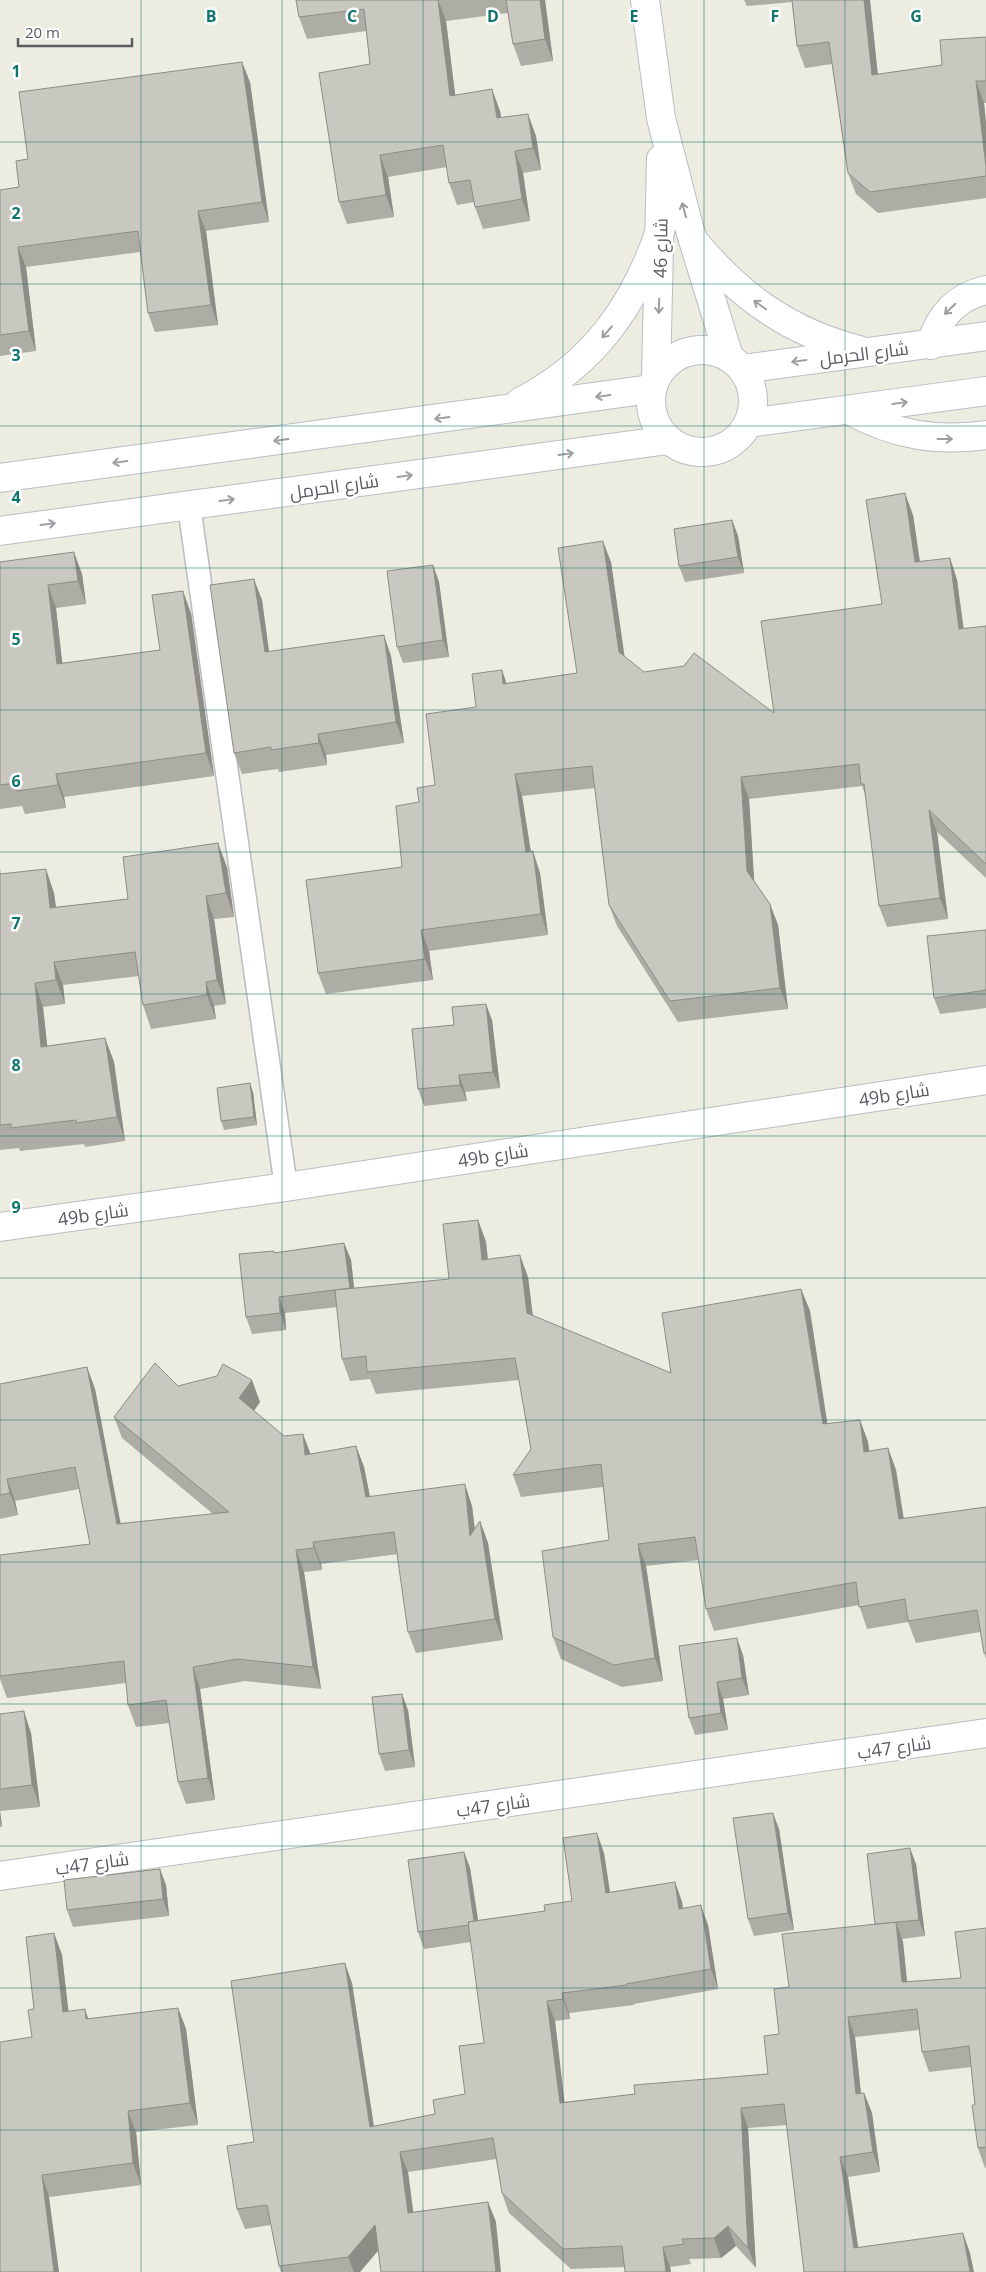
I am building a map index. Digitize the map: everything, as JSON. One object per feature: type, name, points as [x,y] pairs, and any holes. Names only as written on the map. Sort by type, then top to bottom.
[{"type":"street","name":"شارع 46","points":[[645,0],[661,118],[693,240],[736,363]]},
{"type":"street","name":"شارع 46","points":[[654,384],[661,228],[661,118]]},
{"type":"street","points":[[507,409],[538,392],[567,372],[593,349],[616,322],[650,261],[661,228]]},
{"type":"street","points":[[693,240],[716,268],[742,292],[770,312],[801,330],[834,343],[868,352]]},
{"type":"street","points":[[931,345],[942,318],[951,308],[963,299],[986,290]]},
{"type":"street","name":"شارع الحرمل","points":[[736,363],[868,352],[931,345],[986,336]]},
{"type":"street","points":[[708,350],[736,363],[749,382],[753,395],[752,410],[748,424],[730,443],[705,453],[679,447],[668,440],[660,432],[651,412],[654,384],[671,360],[683,353],[708,350]]},
{"type":"street","points":[[0,478],[507,409],[654,384]]},
{"type":"street","points":[[748,424],[986,392]]},
{"type":"street","points":[[850,410],[878,424],[916,436],[940,439],[986,435]]},
{"type":"street","name":"شارع الحرمل","points":[[0,531],[668,440]]},
{"type":"street","name":"49b شارع","points":[[0,1227],[286,1187],[986,1080]]},
{"type":"street","name":"شارع 47ب","points":[[0,1876],[986,1733]]},
{"type":"lane","points":[[189,506],[286,1187]]},
{"type":"building","points":[[296,0],[438,0],[450,96],[492,89],[497,118],[528,114],[533,148],[515,151],[522,199],[475,207],[470,180],[449,183],[443,145],[380,155],[386,195],[339,202],[319,73],[370,64],[364,9],[299,17]]},
{"type":"building","points":[[506,0],[540,0],[545,39],[513,44]]},
{"type":"building","points":[[792,0],[864,0],[872,75],[942,65],[940,40],[986,37],[986,81],[976,81],[986,176],[870,192],[848,173],[829,42],[797,46]]},
{"type":"building","points":[[242,62],[262,202],[198,211],[211,305],[148,313],[138,231],[18,247],[29,331],[0,335],[0,190],[19,187],[16,161],[28,159],[19,92]]},
{"type":"building","points":[[905,493],[915,562],[950,558],[959,629],[986,626],[986,864],[929,810],[940,898],[879,906],[864,784],[861,784],[859,764],[741,777],[747,871],[770,904],[780,988],[670,1001],[609,905],[592,766],[515,774],[526,852],[533,851],[541,914],[421,930],[425,959],[318,973],[306,880],[402,867],[396,806],[419,802],[417,788],[435,785],[426,714],[476,707],[472,674],[502,670],[503,684],[577,673],[558,548],[603,541],[619,652],[644,672],[684,666],[694,653],[774,713],[761,621],[882,604],[866,500]]},
{"type":"building","points":[[732,520],[738,557],[679,566],[674,529]]},
{"type":"building","points":[[74,552],[78,581],[48,585],[57,664],[160,650],[152,595],[183,591],[206,753],[56,774],[58,785],[17,791],[16,783],[0,785],[0,562]]},
{"type":"building","points":[[433,565],[443,640],[397,647],[387,571]]},
{"type":"building","points":[[254,579],[265,652],[384,635],[396,722],[318,734],[319,743],[271,750],[271,747],[234,753],[210,585]]},
{"type":"building","points":[[218,843],[226,893],[206,896],[217,980],[206,982],[207,995],[143,1005],[135,952],[54,962],[56,980],[35,983],[41,1047],[105,1038],[117,1117],[76,1123],[76,1120],[11,1128],[11,1124],[0,1125],[0,874],[46,869],[50,908],[128,899],[123,857]]},
{"type":"building","points":[[986,930],[986,990],[934,998],[927,936]]},
{"type":"building","points":[[486,1004],[493,1072],[459,1075],[460,1085],[418,1089],[412,1029],[454,1025],[452,1007]]},
{"type":"building","points":[[250,1083],[254,1117],[221,1121],[217,1088]]},
{"type":"building","points":[[478,1220],[482,1260],[520,1255],[527,1313],[671,1373],[662,1313],[801,1289],[823,1424],[860,1420],[864,1452],[888,1448],[899,1519],[986,1507],[986,1653],[984,1653],[977,1610],[908,1621],[905,1599],[859,1607],[856,1582],[706,1609],[695,1537],[638,1544],[655,1658],[614,1665],[553,1637],[542,1551],[609,1540],[601,1464],[513,1475],[531,1449],[515,1358],[367,1372],[366,1356],[342,1359],[335,1290],[449,1279],[443,1224]]},
{"type":"building","points":[[344,1243],[350,1288],[279,1297],[280,1313],[246,1317],[239,1254],[274,1251],[274,1253]]},
{"type":"building","points":[[155,1363],[178,1386],[217,1376],[223,1364],[252,1380],[239,1398],[284,1436],[303,1434],[305,1455],[356,1446],[366,1497],[465,1484],[470,1536],[480,1521],[495,1619],[408,1632],[394,1532],[313,1542],[314,1548],[296,1550],[313,1667],[237,1659],[193,1667],[208,1778],[178,1782],[166,1700],[128,1705],[124,1661],[0,1676],[0,1555],[90,1544],[75,1467],[7,1479],[10,1493],[0,1495],[0,1384],[87,1367],[117,1524],[229,1512],[114,1417]]},
{"type":"building","points":[[737,1638],[742,1678],[717,1682],[721,1713],[689,1718],[679,1646]]},
{"type":"building","points":[[402,1694],[409,1750],[379,1754],[372,1697]]},
{"type":"building","points":[[24,1711],[32,1785],[0,1789],[0,1714]]},
{"type":"building","points":[[773,1813],[788,1913],[748,1919],[733,1818]]},
{"type":"building","points":[[597,1833],[606,1893],[675,1882],[679,1909],[701,1905],[711,1969],[627,1985],[562,1993],[563,1999],[547,2001],[560,2103],[635,2094],[634,2085],[768,2074],[764,2036],[779,2034],[774,1989],[789,1987],[782,1934],[896,1922],[902,1982],[961,1978],[955,1932],[986,1928],[986,2147],[978,2148],[972,2105],[975,2105],[969,2046],[922,2052],[917,2009],[848,2017],[856,2094],[864,2093],[873,2152],[840,2157],[854,2248],[963,2233],[970,2272],[804,2272],[784,2104],[741,2108],[748,2248],[728,2226],[714,2238],[682,2239],[684,2244],[663,2247],[666,2272],[625,2272],[622,2246],[563,2249],[502,2193],[493,2138],[400,2152],[408,2213],[488,2202],[496,2272],[381,2272],[375,2225],[348,2257],[279,2266],[267,2205],[237,2209],[227,2146],[254,2142],[231,1981],[345,1963],[370,2127],[435,2114],[433,2100],[465,2094],[459,2046],[484,2043],[468,1922],[545,1911],[544,1905],[572,1901],[563,1838]]},
{"type":"building","points":[[910,1848],[919,1920],[875,1924],[867,1854]]},
{"type":"building","points":[[464,1852],[474,1921],[468,1922],[469,1925],[418,1932],[408,1860]]},
{"type":"building","points":[[160,1869],[163,1899],[67,1910],[64,1880]]},
{"type":"building","points":[[54,1933],[63,2012],[85,2009],[86,2019],[178,2008],[190,2103],[128,2111],[133,2163],[42,2175],[54,2272],[0,2272],[0,2042],[32,2037],[28,2010],[34,2009],[26,1937]]}]
